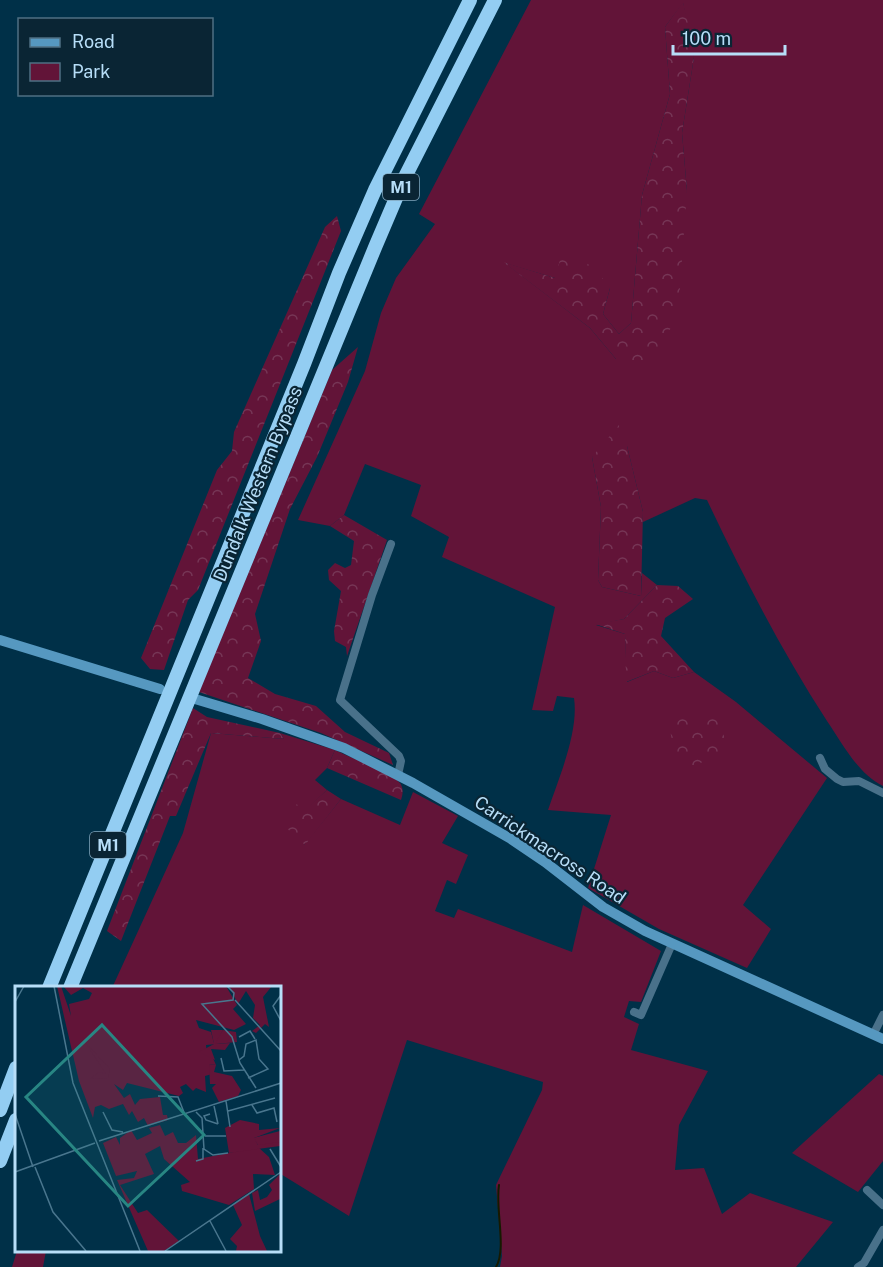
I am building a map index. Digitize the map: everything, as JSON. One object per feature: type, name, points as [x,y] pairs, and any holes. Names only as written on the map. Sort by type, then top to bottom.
[{"type":"highway","name":"Dundalk Western Bypass","points":[[50,986],[300,375],[343,263],[375,190],[470,0]]},
{"type":"highway","name":"Dundalk Western Bypass","points":[[71,986],[192,698],[384,225],[410,167],[495,0]]},
{"type":"highway","points":[[0,1110],[15,1071]]},
{"type":"highway","points":[[0,1161],[15,1123]]},
{"type":"main road","points":[[0,640],[160,689]]},
{"type":"main road","name":"Carrickmacross Road","points":[[192,698],[262,719],[344,748],[398,775],[511,839],[603,907],[645,931],[878,1037]]},
{"type":"street","points":[[391,544],[372,595],[340,700],[399,756],[401,766],[398,775]]},
{"type":"street","points":[[820,758],[825,769],[837,779],[843,782],[859,781],[883,793]]},
{"type":"street","points":[[634,1012],[640,1015],[672,944]]},
{"type":"street","points":[[878,1037],[883,1015]]},
{"type":"street","points":[[867,1190],[883,1205]]},
{"type":"street","points":[[858,1267],[864,1263],[883,1230]]},
{"type":"green space","points":[[531,0],[883,0],[883,786],[858,766],[810,694],[763,612],[707,500],[695,498],[643,522],[643,512],[627,446],[592,457],[601,507],[598,580],[602,587],[641,596],[642,573],[657,585],[624,619],[596,625],[625,634],[627,682],[654,671],[673,678],[694,672],[736,702],[827,778],[743,905],[771,929],[747,968],[659,929],[588,888],[611,815],[548,810],[571,740],[575,711],[574,698],[557,696],[553,711],[532,710],[555,607],[442,557],[449,537],[411,516],[421,485],[365,464],[344,515],[330,526],[298,520],[365,371],[381,313],[396,278],[435,224],[419,214]],"holes":[[[683,3],[694,57],[682,133],[687,191],[616,359],[590,328],[505,263],[555,278],[610,288],[603,314],[619,334],[631,323],[642,195],[670,94],[665,27]]]},
{"type":"green space","points":[[683,2],[694,57],[682,133],[687,191],[678,315],[653,360],[639,362],[616,359],[590,328],[503,262],[555,278],[561,256],[578,259],[590,265],[610,288],[603,314],[619,334],[631,323],[642,195],[670,94],[665,27]]},
{"type":"green space","points":[[337,216],[341,231],[198,590],[188,600],[164,670],[150,669],[141,658],[217,470],[232,451],[234,432],[325,227]]},
{"type":"green space","points":[[358,347],[348,382],[317,457],[290,509],[255,614],[261,641],[248,678],[275,694],[316,706],[345,732],[389,753],[393,765],[321,733],[199,692],[332,370]]},
{"type":"green space","points":[[619,425],[627,446],[643,512],[641,596],[602,587],[598,580],[601,507],[592,457]]},
{"type":"green space","points":[[344,515],[387,540],[347,656],[346,647],[335,641],[334,631],[341,591],[329,580],[328,570],[335,563],[345,568],[351,565],[354,541],[330,526]]},
{"type":"green space","points":[[657,585],[678,586],[693,599],[665,618],[661,636],[694,672],[673,678],[654,671],[626,682],[625,634],[595,624],[624,619]]},
{"type":"green space","points":[[193,708],[207,717],[280,733],[284,739],[211,733],[176,816],[170,816],[121,941],[107,931]]},
{"type":"green space","points":[[687,711],[715,714],[726,741],[714,757],[678,773],[670,730]]},
{"type":"green space","points":[[211,733],[284,739],[280,733],[335,750],[327,768],[315,780],[327,790],[308,808],[304,845],[341,799],[400,825],[413,792],[458,816],[442,843],[468,855],[456,884],[447,880],[435,911],[454,918],[458,909],[572,952],[583,905],[661,951],[641,1002],[629,1001],[624,1017],[639,1024],[631,1050],[708,1071],[679,1125],[675,1170],[704,1168],[722,1214],[750,1193],[833,1222],[796,1267],[500,1267],[502,1256],[496,1185],[542,1090],[543,1082],[407,1040],[349,1216],[280,1174],[280,986],[113,986],[183,833]]},
{"type":"green space","points":[[335,750],[394,778],[402,786],[401,800],[327,768]]},
{"type":"green space","points":[[327,790],[341,799],[305,845],[281,823],[294,804],[308,807]]},
{"type":"green space","points":[[879,1074],[883,1076],[883,1161],[858,1192],[792,1153]]},
{"type":"green space","points":[[17,1252],[46,1252],[43,1267],[12,1267]]},
{"type":"waterway","points":[[496,1267],[501,1250],[499,1185]]}]
